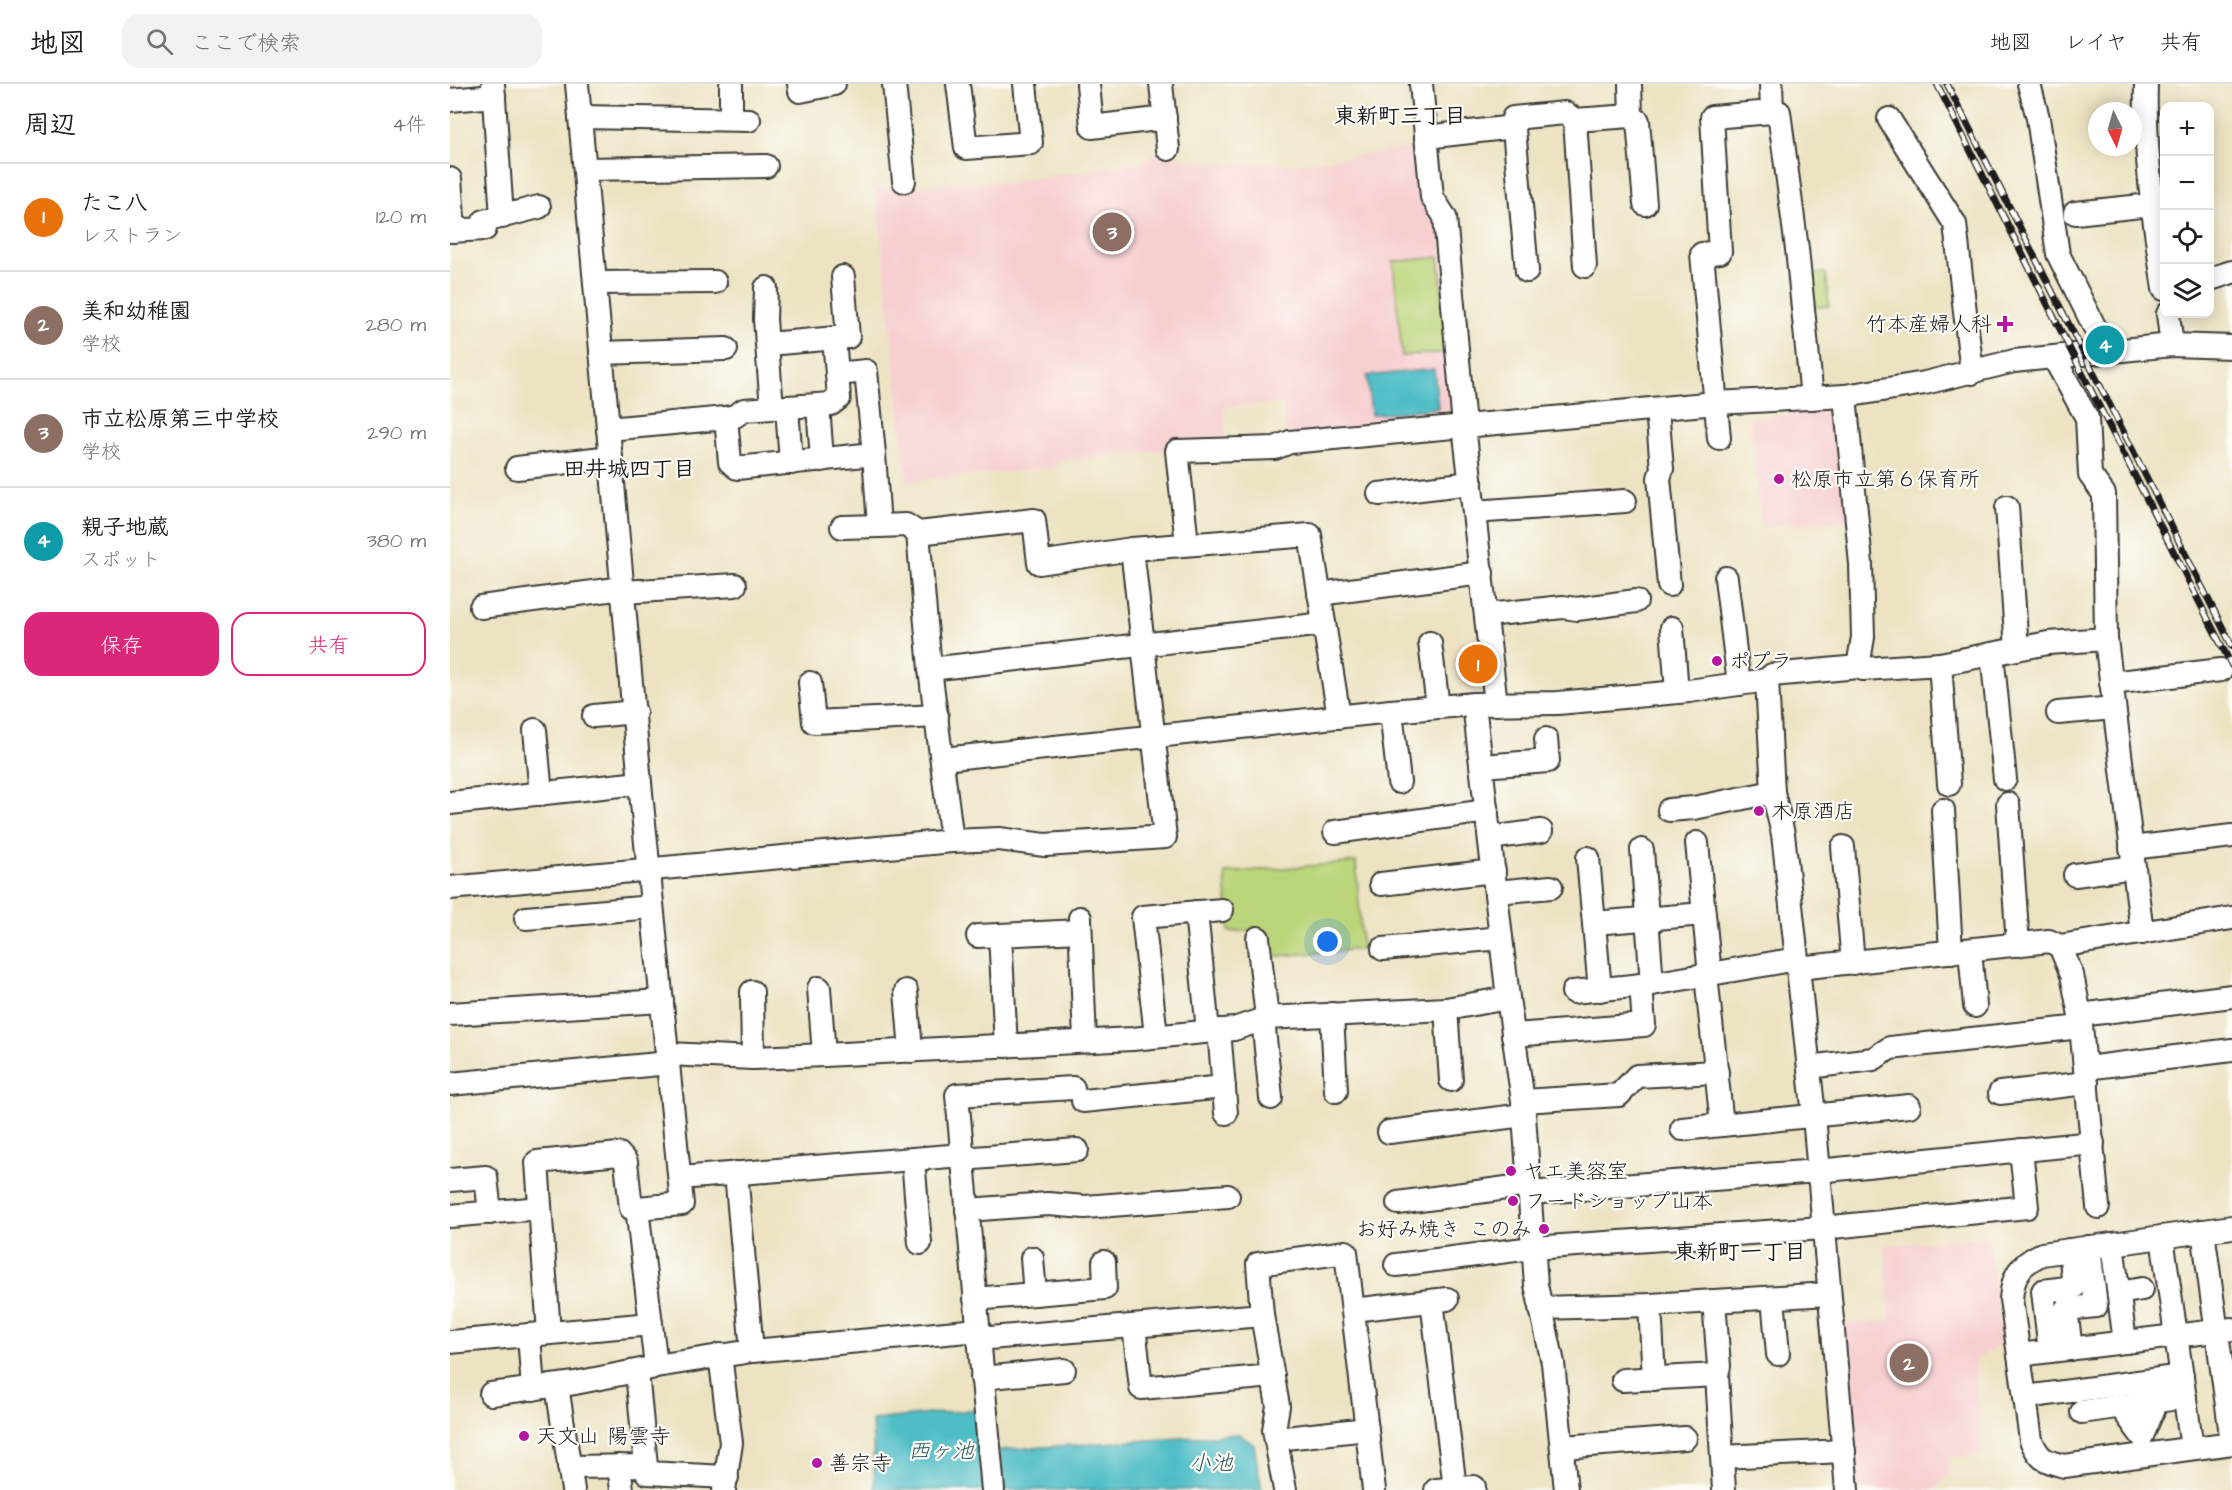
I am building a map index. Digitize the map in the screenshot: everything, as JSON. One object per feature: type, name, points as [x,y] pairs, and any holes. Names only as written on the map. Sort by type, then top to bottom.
[{"type":"street","points":[[533,1389],[539,1334],[540,1208],[537,1162],[619,1155],[626,1162],[632,1208],[682,1204],[640,783],[577,84]]},
{"type":"street","points":[[580,117],[740,119],[731,84]]},
{"type":"street","points":[[799,84],[800,91],[834,84]]},
{"type":"street","points":[[894,84],[904,181]]},
{"type":"street","points":[[958,84],[966,148],[1031,143],[1025,84]]},
{"type":"street","points":[[1088,84],[1092,127],[1165,118]]},
{"type":"street","points":[[1161,84],[1168,149]]},
{"type":"street","points":[[1421,84],[1431,197],[1445,217],[1464,426],[1487,615],[1482,766],[1523,1108],[1533,1248],[1540,1308],[1553,1363],[1566,1490]]},
{"type":"street","points":[[1630,84],[1631,116]]},
{"type":"street","points":[[1771,84],[1772,112]]},
{"type":"street","points":[[2029,84],[2038,118],[2058,254],[2104,346]]},
{"type":"street","points":[[2146,84],[2145,140],[2151,205],[2160,264]]},
{"type":"street","points":[[450,100],[494,90],[502,217]]},
{"type":"street","points":[[1719,438],[1702,254],[1720,252],[1712,117],[1779,112],[1797,249],[1812,398]]},
{"type":"street","points":[[1527,271],[1514,118],[1565,113],[1575,120],[1631,116],[1638,121],[1645,204]]},
{"type":"street","points":[[1889,119],[1955,224],[1972,373]]},
{"type":"street","points":[[1575,120],[1585,266]]},
{"type":"street","points":[[1426,137],[1514,127]]},
{"type":"street","points":[[585,169],[766,166]]},
{"type":"street","points":[[450,179],[452,231],[485,229],[484,221],[539,207]]},
{"type":"street","points":[[2075,213],[2151,205]]},
{"type":"street","points":[[2214,278],[2232,272]]},
{"type":"street","points":[[768,344],[848,337],[843,277]]},
{"type":"street","points":[[595,283],[677,289],[715,282]]},
{"type":"street","points":[[766,288],[765,319],[768,344],[792,463]]},
{"type":"street","points":[[2169,318],[2172,345]]},
{"type":"street","points":[[608,429],[726,418],[735,416],[744,410],[831,404],[839,398],[834,338]]},
{"type":"street","points":[[1187,544],[1177,451],[1275,448],[1290,442],[1716,403],[1845,396],[1972,373],[2014,361],[2054,358],[2104,346],[2232,347]]},
{"type":"street","points":[[601,353],[726,350]]},
{"type":"street","points":[[2054,358],[2087,418],[2090,475],[2104,494],[2106,639],[2142,933]]},
{"type":"street","points":[[837,374],[866,371],[879,526]]},
{"type":"street","points":[[1845,396],[1861,564],[1863,637],[1858,667]]},
{"type":"street","points":[[818,405],[822,460]]},
{"type":"street","points":[[1657,409],[1662,469],[1659,478],[1669,585]]},
{"type":"street","points":[[726,418],[730,462],[737,468],[874,454]]},
{"type":"street","points":[[517,468],[611,457]]},
{"type":"street","points":[[1379,494],[1471,483]]},
{"type":"street","points":[[1474,512],[1625,501]]},
{"type":"street","points":[[2007,507],[2017,650]]},
{"type":"street","points":[[842,527],[906,525],[918,533],[1034,520],[1039,563],[1132,549],[1310,535],[1339,717]]},
{"type":"street","points":[[918,533],[930,669],[952,841]]},
{"type":"street","points":[[450,888],[952,841],[999,839],[1045,845],[1165,837],[1132,549]]},
{"type":"street","points":[[1319,594],[1482,573]]},
{"type":"street","points":[[1726,578],[1739,684]]},
{"type":"street","points":[[481,607],[623,590],[735,585]]},
{"type":"street","points":[[1487,615],[1563,607],[1577,609],[1636,601]]},
{"type":"street","points":[[930,669],[1324,624]]},
{"type":"street","points":[[1672,628],[1677,692]]},
{"type":"street","points":[[943,759],[1391,711],[1485,704],[1558,703],[1677,692],[1767,680],[1772,675],[1858,667],[1863,669],[1940,664],[2048,643],[2106,639]]},
{"type":"street","points":[[1430,643],[1438,707]]},
{"type":"street","points":[[1992,654],[2005,778]]},
{"type":"street","points":[[1940,664],[1949,784]]},
{"type":"street","points":[[2111,683],[2222,669]]},
{"type":"street","points":[[1767,680],[1773,792],[1783,834],[1809,1067],[1847,1490]]},
{"type":"street","points":[[810,683],[814,722],[937,716]]},
{"type":"street","points":[[2058,713],[2114,708]]},
{"type":"street","points":[[1391,711],[1399,782]]},
{"type":"street","points":[[594,716],[635,712]]},
{"type":"street","points":[[535,730],[541,794]]},
{"type":"street","points":[[1482,766],[1548,762],[1546,739]]},
{"type":"street","points":[[450,803],[640,783]]},
{"type":"street","points":[[1669,810],[1694,808],[1773,792]]},
{"type":"street","points":[[2008,804],[2018,945]]},
{"type":"street","points":[[1943,810],[1961,951],[1975,1006]]},
{"type":"street","points":[[1335,832],[1487,811]]},
{"type":"street","points":[[1490,837],[1541,831]]},
{"type":"street","points":[[2075,875],[2133,857],[2232,836]]},
{"type":"street","points":[[1697,843],[1722,1125]]},
{"type":"street","points":[[1843,847],[1853,963]]},
{"type":"street","points":[[1514,1035],[1644,1025],[1647,985],[1647,920],[1642,850]]},
{"type":"street","points":[[1588,858],[1600,990]]},
{"type":"street","points":[[1381,884],[1495,881],[1551,887]]},
{"type":"street","points":[[526,918],[652,907]]},
{"type":"street","points":[[1156,1036],[1143,917],[1222,910]]},
{"type":"street","points":[[1196,912],[1224,1087],[1226,1113]]},
{"type":"street","points":[[1594,923],[1704,914]]},
{"type":"street","points":[[1573,992],[1647,985],[1798,964],[1853,963],[2049,941],[2060,946],[2232,918]]},
{"type":"street","points":[[978,936],[1080,924],[1085,1041]]},
{"type":"street","points":[[1000,934],[1006,1046]]},
{"type":"street","points":[[1258,938],[1270,1098]]},
{"type":"street","points":[[1383,949],[1501,938]]},
{"type":"street","points":[[2060,946],[2072,975],[2081,1021],[2098,1207]]},
{"type":"street","points":[[819,988],[824,1055]]},
{"type":"street","points":[[906,991],[911,1051]]},
{"type":"street","points":[[752,992],[753,1058]]},
{"type":"street","points":[[1809,1067],[1873,1059],[1890,1048],[2081,1021],[2232,996]]},
{"type":"street","points":[[450,1084],[668,1059],[911,1051],[1156,1036],[1234,1029],[1265,1018],[1446,1009],[1508,998]]},
{"type":"street","points":[[450,1014],[662,1001]]},
{"type":"street","points":[[1446,1009],[1451,1080]]},
{"type":"street","points":[[1332,1014],[1336,1091]]},
{"type":"street","points":[[2000,1093],[2086,1075],[2232,1050]]},
{"type":"street","points":[[1389,1132],[1523,1108],[1619,1095],[1637,1076],[1717,1072]]},
{"type":"street","points":[[993,1490],[957,1095],[1078,1094],[1224,1087]]},
{"type":"street","points":[[1682,1129],[1909,1106]]},
{"type":"street","points":[[1398,1203],[1529,1189],[1818,1171],[2093,1143]]},
{"type":"street","points":[[680,1178],[913,1159],[1077,1150]]},
{"type":"street","points":[[1396,1265],[1533,1248],[1823,1228],[2027,1207],[2021,1150]]},
{"type":"street","points":[[913,1159],[920,1243]]},
{"type":"street","points":[[736,1173],[752,1351]]},
{"type":"street","points":[[450,1180],[486,1177],[489,1213]]},
{"type":"street","points":[[967,1210],[1047,1204],[1085,1207],[1228,1196]]},
{"type":"street","points":[[450,1216],[540,1208]]},
{"type":"street","points":[[637,1208],[651,1324],[646,1369],[646,1473],[725,1483],[731,1443],[720,1355]]},
{"type":"street","points":[[2203,1231],[2199,1265],[2204,1296],[2225,1330],[2232,1443],[2064,1466],[2047,1462],[2037,1453],[2031,1440],[2012,1299],[2012,1284],[2019,1269],[2029,1260],[2042,1254],[2079,1249],[2112,1244],[2203,1231],[2232,1227]]},
{"type":"street","points":[[2162,1237],[2192,1448]]},
{"type":"street","points":[[2112,1244],[2125,1342]]},
{"type":"street","points":[[2060,1350],[2043,1291],[2074,1287],[2079,1249]]},
{"type":"street","points":[[1285,1490],[1274,1430],[1278,1406],[1262,1315],[1258,1264],[1346,1252],[1374,1490]]},
{"type":"street","points":[[1032,1258],[1035,1294]]},
{"type":"street","points":[[975,1299],[1105,1288],[1104,1262]]},
{"type":"street","points":[[2119,1293],[2142,1289]]},
{"type":"street","points":[[1540,1308],[1650,1305],[1829,1294]]},
{"type":"street","points":[[1773,1298],[1778,1354]]},
{"type":"street","points":[[1353,1310],[1440,1300],[1455,1488]]},
{"type":"street","points":[[1714,1301],[1724,1490]]},
{"type":"street","points":[[1650,1305],[1654,1379]]},
{"type":"street","points":[[491,1394],[557,1386],[752,1351],[978,1334],[1134,1326],[1262,1315]]},
{"type":"street","points":[[450,1342],[651,1324]]},
{"type":"street","points":[[1134,1326],[1141,1388],[1273,1376]]},
{"type":"street","points":[[2019,1355],[2225,1330]]},
{"type":"street","points":[[982,1378],[1064,1371]]},
{"type":"street","points":[[1623,1380],[1717,1375]]},
{"type":"street","points":[[557,1386],[573,1490]]},
{"type":"street","points":[[2025,1397],[2183,1387]]},
{"type":"street","points":[[2082,1412],[2157,1401],[2183,1387]]},
{"type":"street","points":[[2120,1406],[2142,1436],[2157,1401]]},
{"type":"street","points":[[1276,1439],[1367,1429]]},
{"type":"street","points":[[1562,1447],[1684,1438]]},
{"type":"street","points":[[1722,1458],[1844,1451]]},
{"type":"street","points":[[619,1466],[622,1490]]},
{"type":"street","points":[[570,1467],[646,1466]]},
{"type":"shaded area","points":[[1421,146],[1440,232],[1455,421],[1286,438],[1284,403],[1224,407],[1226,439],[1173,449],[1058,461],[1058,467],[907,481],[876,188],[1011,182],[1138,163],[1160,152],[1188,159],[1226,164],[1299,164]]},
{"type":"shaded area","points":[[1841,409],[1852,520],[1761,528],[1750,418]]},
{"type":"shaded area","points":[[1988,1237],[2001,1335],[1996,1347],[1976,1359],[1974,1366],[1982,1455],[1948,1457],[1948,1474],[1935,1490],[1855,1490],[1840,1324],[1890,1321],[1884,1245]]},
{"type":"green space","points":[[1439,257],[1448,352],[1402,356],[1393,262]]},
{"type":"green space","points":[[1826,273],[1829,306],[1810,308],[1808,274]]},
{"type":"green space","points":[[1356,862],[1362,949],[1255,958],[1253,930],[1229,932],[1225,873]]},
{"type":"water","points":[[1434,369],[1438,408],[1371,415],[1367,376]]},
{"type":"water","name":"西ヶ池","points":[[979,1409],[986,1490],[875,1490],[872,1420]]},
{"type":"water","name":"小池","points":[[1239,1434],[1254,1445],[1262,1490],[1002,1490],[999,1450]]},
{"type":"railway","points":[[1937,84],[2232,666]]},
{"type":"railway","points":[[1947,84],[2232,646]]},
{"type":"place","name":"市立松原第三中学校","points":[[1112,232]]},
{"type":"place","name":"竹本産婦人科","points":[[2005,324]]},
{"type":"place","name":"親子地蔵","points":[[2105,345]]},
{"type":"place","name":"松原市立第６保育所","points":[[1779,479]]},
{"type":"place","name":"ポプラ","points":[[1717,661]]},
{"type":"place","name":"たこ八","points":[[1478,664]]},
{"type":"place","name":"木原酒店","points":[[1759,811]]},
{"type":"place","name":"ヤエ美容室","points":[[1511,1171]]},
{"type":"place","name":"フードショップ山本","points":[[1513,1201]]},
{"type":"place","name":"お好み焼き このみ","points":[[1544,1229]]},
{"type":"place","name":"美和幼稚園","points":[[1909,1363]]},
{"type":"place","name":"天文山 陽雲寺","points":[[524,1436]]},
{"type":"place","name":"善宗寺","points":[[817,1463]]},
{"type":"district","name":"東新町三丁目","points":[[1400,116]]},
{"type":"district","name":"田井城四丁目","points":[[629,469]]},
{"type":"district","name":"東新町一丁目","points":[[1740,1252]]}]
